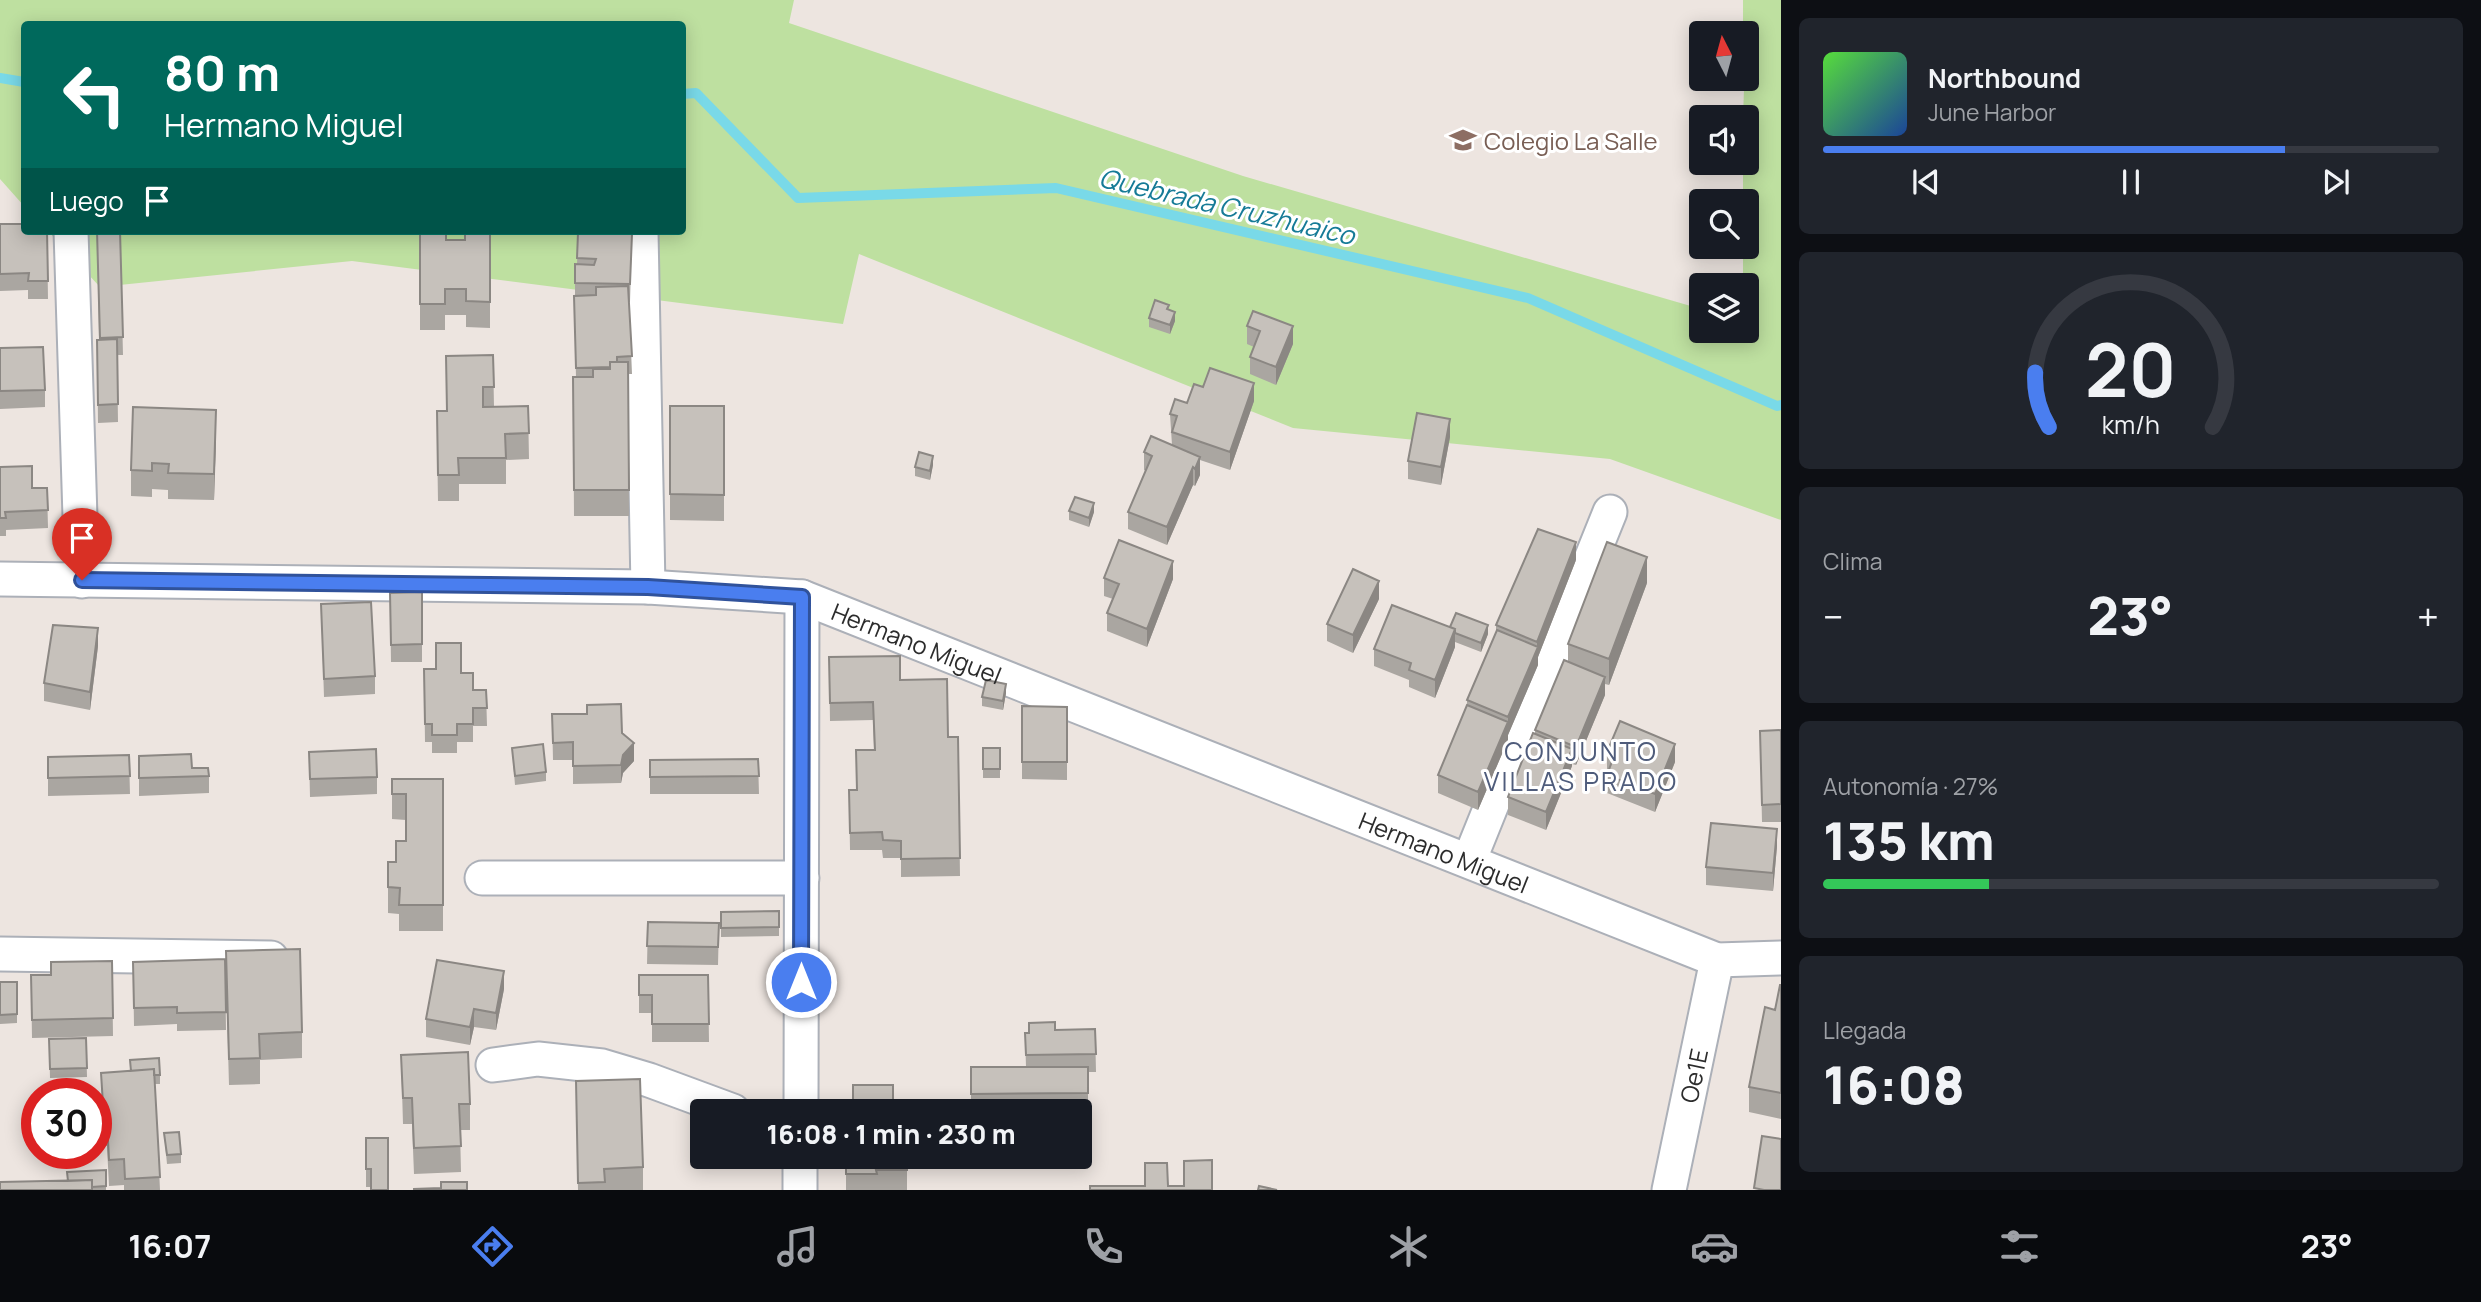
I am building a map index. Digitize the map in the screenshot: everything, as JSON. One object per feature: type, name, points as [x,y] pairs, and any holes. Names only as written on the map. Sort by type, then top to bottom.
[{"type":"street","points":[[71,235],[82,580]]},
{"type":"street","points":[[640,235],[648,587]]},
{"type":"street","points":[[1469,861],[1610,512]]},
{"type":"street","name":"Hermano Miguel","points":[[0,579],[648,587],[802,597],[1717,960],[1781,958]]},
{"type":"street","points":[[800,1099],[802,597]]},
{"type":"street","points":[[482,878],[802,878]]},
{"type":"street","points":[[0,954],[280,958]]},
{"type":"street","name":"Oe1E","points":[[1669,1190],[1717,960]]},
{"type":"street","points":[[493,1065],[538,1059],[601,1066],[700,1099]]},
{"type":"street","points":[[800,1169],[800,1190]]},
{"type":"green space","points":[[0,0],[794,0],[789,23],[1243,176],[1689,306],[1689,343],[1759,343],[1759,273],[1743,273],[1743,259],[1759,259],[1759,189],[1743,189],[1743,175],[1759,175],[1759,105],[1743,105],[1744,91],[1759,91],[1759,21],[1743,21],[1743,0],[1781,0],[1781,520],[1610,459],[1293,428],[859,254],[843,324],[352,261],[100,287],[52,235],[686,235],[686,21],[21,21],[21,203],[0,179]]},
{"type":"building","points":[[0,224],[21,224],[21,235],[47,235],[48,281],[28,281],[29,273],[0,274]]},
{"type":"building","points":[[97,235],[120,235],[123,337],[100,338]]},
{"type":"building","points":[[420,235],[446,235],[446,240],[465,240],[465,235],[490,235],[490,302],[466,301],[466,289],[445,289],[445,304],[420,304]]},
{"type":"building","points":[[578,235],[632,235],[630,284],[575,283],[575,264],[594,265],[596,259],[577,258]]},
{"type":"building","points":[[628,286],[632,356],[617,357],[617,362],[610,362],[610,367],[576,368],[574,296],[596,295],[596,287]]},
{"type":"building","points":[[1155,300],[1169,305],[1167,309],[1175,312],[1170,325],[1149,318]]},
{"type":"building","points":[[1253,311],[1293,326],[1276,367],[1250,357],[1260,331],[1247,326]]},
{"type":"building","points":[[117,339],[118,404],[98,405],[97,340]]},
{"type":"building","points":[[43,347],[45,390],[0,391],[0,348]]},
{"type":"building","points":[[493,355],[494,387],[483,387],[483,407],[528,406],[529,433],[505,434],[506,458],[458,458],[459,475],[438,475],[437,411],[447,411],[446,356]]},
{"type":"building","points":[[610,362],[628,362],[629,490],[574,490],[573,377],[593,377],[593,369],[610,369]]},
{"type":"building","points":[[1210,368],[1254,383],[1230,452],[1172,432],[1177,416],[1170,414],[1175,399],[1187,403],[1194,384],[1203,387]]},
{"type":"building","points":[[670,406],[724,406],[724,495],[670,494]]},
{"type":"building","points":[[133,407],[216,410],[214,474],[168,473],[169,464],[152,463],[152,471],[131,470]]},
{"type":"building","points":[[1417,413],[1450,419],[1441,467],[1408,461]]},
{"type":"building","points":[[1151,436],[1200,457],[1167,527],[1128,512],[1152,456],[1144,452]]},
{"type":"building","points":[[919,452],[933,456],[930,471],[915,467]]},
{"type":"building","points":[[32,466],[32,488],[47,488],[48,510],[5,512],[6,518],[0,518],[0,467]]},
{"type":"building","points":[[1075,497],[1094,503],[1089,518],[1069,511]]},
{"type":"building","points":[[1538,529],[1576,542],[1537,642],[1496,625]]},
{"type":"building","points":[[1119,540],[1173,561],[1147,629],[1107,613],[1119,584],[1104,578]]},
{"type":"building","points":[[1607,542],[1647,557],[1609,659],[1568,644]]},
{"type":"building","points":[[1353,569],[1379,581],[1353,635],[1327,624]]},
{"type":"building","points":[[422,592],[422,644],[391,645],[390,593]]},
{"type":"building","points":[[371,602],[375,676],[324,679],[321,604]]},
{"type":"building","points":[[1392,605],[1455,629],[1435,680],[1409,670],[1411,663],[1374,649]]},
{"type":"building","points":[[1456,613],[1488,625],[1481,643],[1455,633],[1455,629],[1450,627]]},
{"type":"building","points":[[53,625],[98,628],[90,692],[44,683]]},
{"type":"building","points":[[1497,630],[1538,647],[1508,717],[1467,700]]},
{"type":"building","points":[[436,643],[461,643],[461,673],[473,673],[473,690],[486,690],[487,708],[473,708],[473,724],[457,724],[457,735],[432,735],[432,724],[425,724],[424,669],[436,669]]},
{"type":"building","points":[[900,656],[900,680],[947,679],[948,737],[958,737],[960,858],[901,859],[901,841],[883,840],[882,832],[850,833],[849,790],[857,790],[856,750],[875,750],[873,702],[830,703],[829,657]]},
{"type":"building","points":[[1564,660],[1605,677],[1576,747],[1535,730]]},
{"type":"building","points":[[986,680],[1006,684],[1003,701],[982,697]]},
{"type":"building","points":[[621,704],[622,733],[634,743],[623,755],[621,765],[573,766],[573,742],[553,743],[552,714],[587,714],[587,705]]},
{"type":"building","points":[[1467,705],[1508,722],[1478,792],[1438,775]]},
{"type":"building","points":[[1022,706],[1067,707],[1067,762],[1022,762]]},
{"type":"building","points":[[1620,721],[1675,744],[1655,794],[1607,775],[1614,756],[1607,752]]},
{"type":"building","points":[[1781,730],[1781,804],[1762,805],[1760,731]]},
{"type":"building","points":[[1533,733],[1572,749],[1546,812],[1508,797]]},
{"type":"building","points":[[543,744],[546,772],[515,776],[512,748]]},
{"type":"building","points":[[983,748],[1000,748],[1000,769],[983,769]]},
{"type":"building","points":[[376,749],[377,777],[310,779],[309,752]]},
{"type":"building","points":[[191,754],[192,768],[208,768],[209,776],[139,778],[139,756]]},
{"type":"building","points":[[129,755],[130,776],[48,778],[48,757]]},
{"type":"building","points":[[758,759],[759,776],[650,777],[650,760]]},
{"type":"building","points":[[392,779],[443,779],[443,905],[399,905],[400,888],[388,887],[388,862],[396,862],[396,841],[406,841],[406,794],[392,794]]},
{"type":"building","points":[[1711,823],[1777,829],[1773,873],[1706,867]]},
{"type":"building","points":[[779,911],[779,927],[721,928],[721,912]]},
{"type":"building","points":[[648,922],[719,923],[718,947],[647,946]]},
{"type":"building","points":[[300,949],[302,1032],[259,1034],[260,1058],[229,1059],[226,951]]},
{"type":"building","points":[[225,959],[226,1012],[177,1013],[177,1007],[134,1008],[133,962]]},
{"type":"building","points":[[437,960],[504,971],[496,1013],[474,1009],[470,1027],[426,1019]]},
{"type":"building","points":[[112,961],[113,1018],[32,1020],[31,975],[51,975],[51,962]]},
{"type":"building","points":[[639,975],[708,975],[709,1024],[652,1024],[652,995],[639,995]]},
{"type":"building","points":[[0,982],[17,982],[17,1014],[0,1015]]},
{"type":"building","points":[[1780,985],[1781,1093],[1749,1087],[1765,1007],[1775,1010]]},
{"type":"building","points":[[1055,1022],[1055,1030],[1095,1029],[1096,1054],[1026,1055],[1025,1033],[1029,1033],[1029,1023]]},
{"type":"building","points":[[86,1038],[87,1068],[50,1069],[49,1039]]},
{"type":"building","points":[[468,1052],[470,1104],[459,1104],[461,1146],[414,1148],[412,1098],[403,1098],[401,1055]]},
{"type":"building","points":[[159,1058],[160,1075],[154,1075],[154,1069],[131,1071],[130,1060]]},
{"type":"building","points":[[971,1067],[1088,1067],[1088,1093],[971,1094]]},
{"type":"building","points":[[154,1069],[160,1177],[125,1179],[124,1159],[112,1160],[112,1078],[101,1078],[101,1073]]},
{"type":"building","points":[[640,1079],[643,1167],[604,1169],[605,1182],[578,1183],[576,1081]]},
{"type":"building","points":[[853,1085],[893,1085],[893,1099],[853,1099]]},
{"type":"building","points":[[179,1132],[181,1154],[167,1155],[164,1133]]},
{"type":"building","points":[[1762,1136],[1781,1139],[1781,1190],[1754,1188]]},
{"type":"building","points":[[366,1138],[388,1138],[388,1190],[371,1190],[371,1169],[366,1169]]},
{"type":"building","points":[[1212,1160],[1212,1190],[1090,1190],[1090,1186],[1145,1186],[1145,1163],[1167,1163],[1168,1186],[1184,1186],[1184,1161]]},
{"type":"building","points":[[846,1169],[907,1169],[876,1170],[877,1174],[846,1174]]},
{"type":"building","points":[[106,1170],[106,1186],[92,1187],[92,1180],[68,1181],[67,1172]]},
{"type":"building","points":[[92,1180],[92,1190],[0,1190],[0,1182]]},
{"type":"building","points":[[441,1182],[467,1182],[467,1190],[414,1190],[441,1188]]},
{"type":"building","points":[[1259,1186],[1277,1190],[1258,1190]]},
{"type":"waterway","name":"Quebrada Cruzhuaico","points":[[0,78],[21,82]]},
{"type":"waterway","name":"Quebrada Cruzhuaico","points":[[686,94],[696,93],[798,198],[1056,188],[1528,298],[1777,406],[1781,405]]},
{"type":"place","name":"Colegio La Salle","points":[[1463,140]]},
{"type":"district","name":"CONJUNTO VILLAS PRADO","points":[[1581,766]]},
{"type":"route","points":[[82,580],[648,587],[802,597],[801,982]]}]
